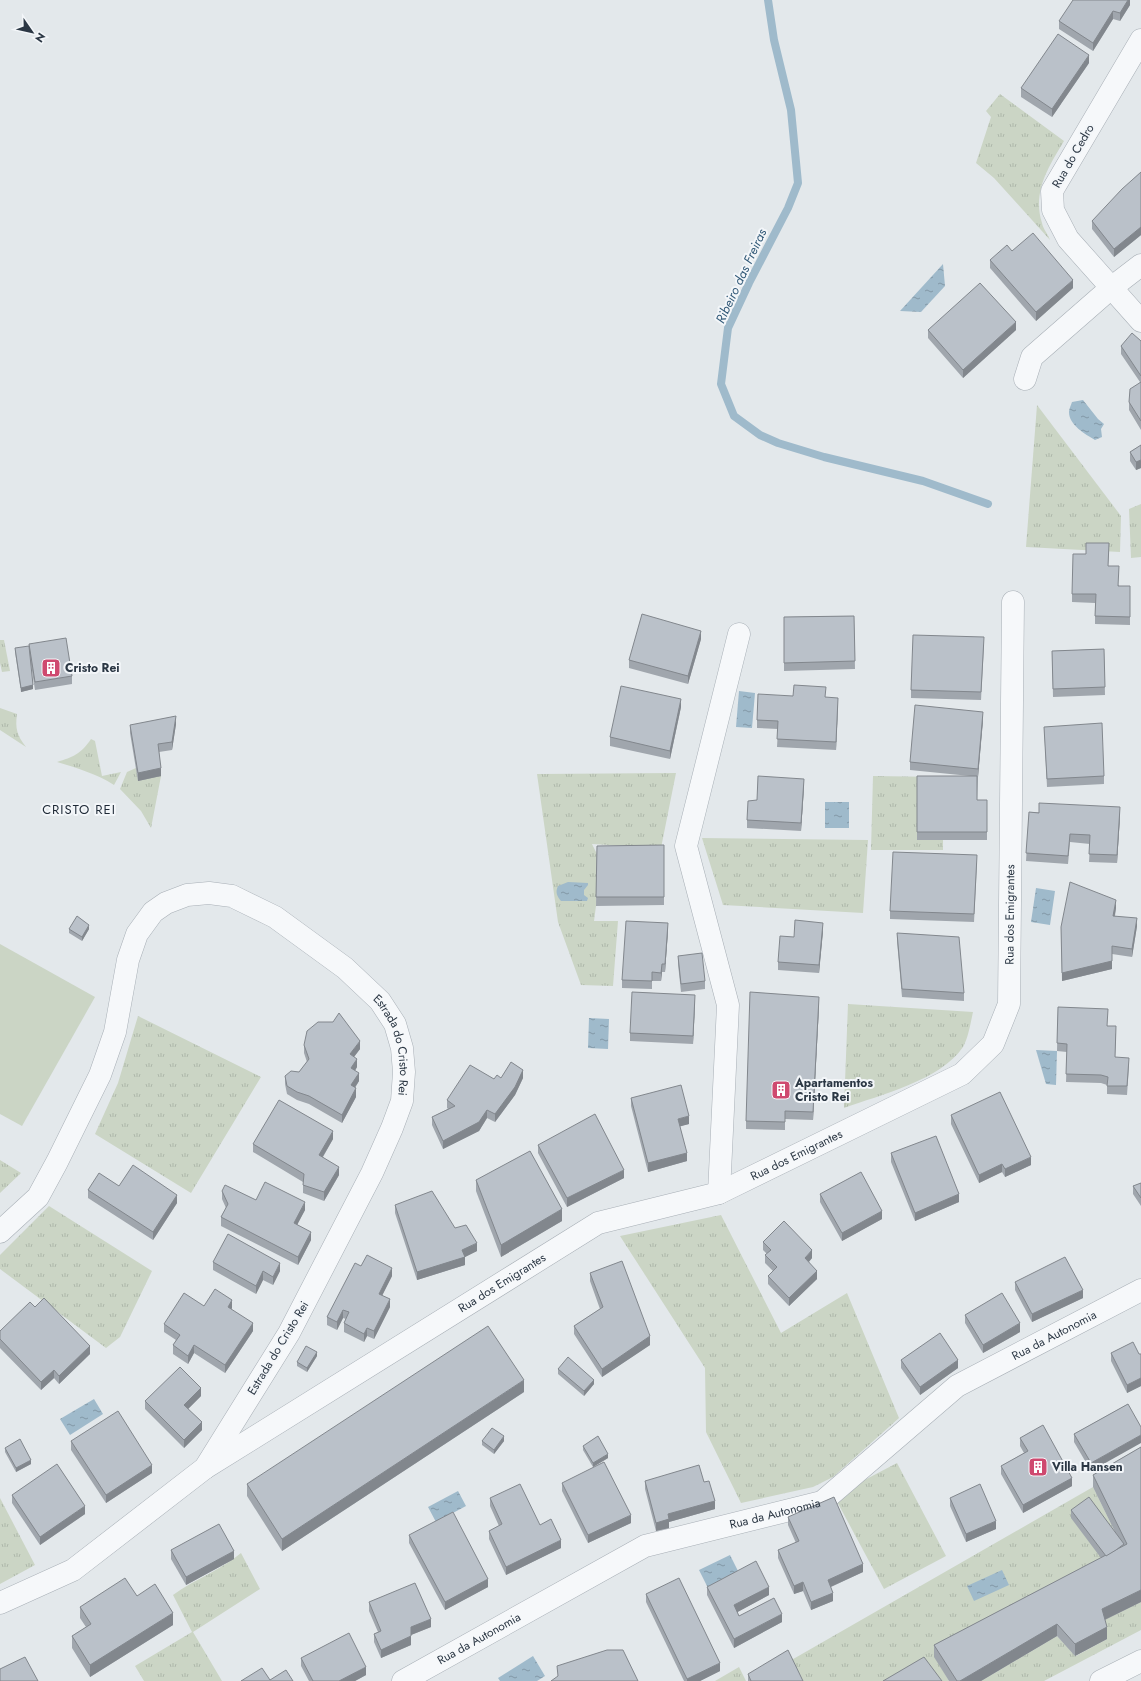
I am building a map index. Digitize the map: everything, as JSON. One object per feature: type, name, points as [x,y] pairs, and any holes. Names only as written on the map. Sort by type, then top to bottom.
[{"type":"street","name":"Rua do Cedro","points":[[1141,40],[1052,191],[1053,210],[1068,239],[1141,322]]},
{"type":"street","points":[[1025,379],[1032,357],[1111,288],[1141,265]]},
{"type":"street","name":"Rua dos Emigrantes","points":[[205,1468],[598,1223],[719,1193],[962,1074],[993,1044],[1008,1004],[1013,602]]},
{"type":"street","points":[[719,1193],[728,1005],[686,846],[738,634]]},
{"type":"street","name":"Estrada do Cristo Rei","points":[[0,1232],[38,1197],[60,1156],[100,1075],[115,1032],[128,960],[137,934],[153,912],[166,903],[187,895],[210,893],[232,896],[275,917],[345,968],[380,1001],[395,1024],[402,1048],[404,1072],[402,1101],[392,1128],[372,1173],[291,1329],[205,1468],[74,1570],[0,1603]]},
{"type":"street","name":"Rua da Autonomia","points":[[403,1681],[645,1546],[822,1502],[957,1386],[1141,1290]]},
{"type":"street","points":[[1101,1681],[1141,1661]]},
{"type":"green space","points":[[1000,94],[1064,141],[1048,170],[1039,201],[1039,212],[1050,240],[994,178],[976,163],[991,117],[986,111]]},
{"type":"green space","points":[[1037,405],[1121,516],[1120,552],[1026,547]]},
{"type":"green space","points":[[1141,504],[1141,557],[1131,558],[1129,509]]},
{"type":"green space","points":[[0,640],[4,640],[10,671],[2,672],[0,663]]},
{"type":"green space","points":[[0,708],[17,714],[17,732],[26,747],[0,730]]},
{"type":"green space","points":[[91,739],[95,741],[102,776],[121,772],[114,785],[94,774],[57,762],[76,754],[84,748]]},
{"type":"green space","points":[[136,768],[161,776],[151,828],[141,811],[120,789],[127,772]]},
{"type":"green space","points":[[676,773],[661,848],[592,844],[597,854],[596,906],[594,921],[618,921],[613,986],[581,985],[558,922],[537,774]]},
{"type":"green space","points":[[873,776],[943,777],[917,840],[943,840],[943,850],[871,850]]},
{"type":"green space","points":[[702,838],[868,840],[863,913],[723,905]]},
{"type":"green space","points":[[0,944],[95,997],[22,1126],[0,1114]]},
{"type":"green space","points":[[848,1004],[973,1012],[965,1044],[953,1059],[940,1069],[892,1092],[844,1108]]},
{"type":"green space","points":[[138,1016],[261,1077],[191,1193],[95,1134],[118,1083]]},
{"type":"green space","points":[[0,1160],[21,1173],[0,1193]]},
{"type":"green space","points":[[49,1206],[152,1271],[120,1337],[106,1348],[0,1269],[0,1255]]},
{"type":"green space","points":[[721,1215],[781,1333],[847,1293],[899,1418],[833,1477],[813,1487],[741,1503],[706,1432],[705,1368],[620,1236]]},
{"type":"green space","points":[[897,1463],[946,1556],[884,1589],[834,1496]]},
{"type":"green space","points":[[1093,1487],[1127,1556],[935,1657],[949,1681],[797,1681],[788,1662]]},
{"type":"green space","points":[[0,1498],[35,1565],[0,1584]]},
{"type":"green space","points":[[241,1553],[260,1589],[193,1632],[222,1681],[144,1681],[135,1666],[192,1632],[173,1595]]},
{"type":"green space","points":[[1141,1602],[1141,1630],[1044,1681],[981,1681],[1057,1636],[1076,1656],[1107,1639],[1102,1621]]},
{"type":"green space","points":[[739,1667],[746,1681],[715,1681]]},
{"type":"water","points":[[943,264],[945,286],[921,312],[900,311]]},
{"type":"water","points":[[1083,400],[1098,419],[1104,424],[1101,429],[1102,437],[1095,440],[1078,429],[1070,417],[1069,411],[1072,402]]},
{"type":"water","points":[[739,691],[755,693],[752,728],[736,727]]},
{"type":"water","points":[[825,802],[849,802],[849,828],[825,828]]},
{"type":"water","points":[[568,882],[588,883],[584,890],[584,895],[588,898],[587,901],[561,901],[557,894],[557,888],[558,886]]},
{"type":"water","points":[[1036,888],[1055,891],[1050,925],[1031,922]]},
{"type":"water","points":[[589,1018],[609,1019],[608,1049],[588,1048]]},
{"type":"water","points":[[1036,1050],[1057,1051],[1056,1085],[1046,1084]]},
{"type":"water","points":[[94,1399],[103,1414],[70,1435],[60,1419]]},
{"type":"water","points":[[458,1491],[466,1506],[436,1522],[428,1507]]},
{"type":"water","points":[[730,1555],[739,1573],[708,1588],[699,1570]]},
{"type":"water","points":[[1002,1570],[1009,1585],[974,1601],[967,1586]]},
{"type":"water","points":[[533,1656],[545,1676],[537,1681],[500,1681],[498,1678]]},
{"type":"building","points":[[1073,0],[1128,0],[1120,13],[1113,11],[1093,43],[1059,21]]},
{"type":"building","points":[[1058,34],[1089,55],[1052,109],[1021,88]]},
{"type":"building","points":[[1141,172],[1141,227],[1114,249],[1092,221],[1122,189]]},
{"type":"building","points":[[1033,233],[1073,280],[1036,312],[990,260],[1007,245],[1012,251]]},
{"type":"building","points":[[980,283],[1016,322],[963,370],[928,330]]},
{"type":"building","points":[[1132,333],[1141,341],[1141,376],[1121,346]]},
{"type":"building","points":[[1141,382],[1141,421],[1129,402],[1130,389]]},
{"type":"building","points":[[1141,445],[1141,460],[1136,462],[1130,452]]},
{"type":"building","points":[[1086,543],[1109,543],[1108,566],[1119,566],[1118,586],[1130,586],[1130,617],[1095,616],[1096,594],[1072,594],[1073,554],[1086,554]]},
{"type":"building","points":[[642,614],[701,631],[688,676],[629,660]]},
{"type":"building","points":[[854,616],[855,661],[784,663],[784,617]]},
{"type":"building","points":[[913,635],[984,637],[981,692],[911,690]]},
{"type":"building","name":"Cristo Rei","points":[[66,638],[72,676],[35,682],[29,644]]},
{"type":"building","points":[[29,646],[33,685],[21,688],[15,648]]},
{"type":"building","points":[[1104,649],[1105,687],[1053,689],[1052,651]]},
{"type":"building","points":[[794,685],[826,687],[825,697],[838,698],[836,742],[777,739],[778,721],[757,720],[758,694],[793,696]]},
{"type":"building","points":[[621,686],[681,699],[670,751],[610,737]]},
{"type":"building","points":[[915,705],[983,712],[978,769],[910,762]]},
{"type":"building","points":[[176,716],[172,742],[158,744],[161,768],[138,773],[130,725]]},
{"type":"building","points":[[1102,723],[1104,776],[1047,779],[1044,727]]},
{"type":"building","points":[[758,776],[804,779],[801,823],[747,820],[748,801],[757,800]]},
{"type":"building","points":[[917,776],[977,776],[977,800],[987,800],[987,832],[917,832]]},
{"type":"building","points":[[1039,803],[1120,807],[1117,855],[1089,854],[1090,835],[1070,834],[1068,856],[1026,853],[1029,812],[1039,813]]},
{"type":"building","points":[[664,845],[664,897],[596,897],[597,846]]},
{"type":"building","points":[[893,852],[977,855],[974,914],[890,911]]},
{"type":"building","points":[[1070,882],[1116,900],[1113,916],[1137,918],[1132,949],[1112,946],[1112,961],[1062,973],[1061,927]]},
{"type":"building","points":[[77,916],[89,925],[82,937],[69,929]]},
{"type":"building","points":[[795,920],[823,923],[819,965],[778,962],[780,936],[794,937]]},
{"type":"building","points":[[626,921],[668,923],[665,964],[662,964],[661,973],[652,972],[652,981],[622,980]]},
{"type":"building","points":[[897,933],[959,937],[964,993],[902,989]]},
{"type":"building","points":[[702,953],[705,981],[681,984],[678,956]]},
{"type":"building","points":[[632,992],[695,995],[693,1036],[630,1033]]},
{"type":"building","points":[[750,992],[819,997],[813,1112],[785,1111],[785,1122],[746,1121]]},
{"type":"building","points":[[1058,1007],[1108,1009],[1107,1026],[1116,1026],[1115,1057],[1129,1058],[1127,1086],[1107,1086],[1108,1077],[1101,1075],[1066,1074],[1067,1044],[1057,1043]]},
{"type":"building","points":[[339,1013],[360,1041],[350,1054],[357,1059],[351,1068],[359,1073],[351,1085],[356,1088],[342,1115],[309,1096],[297,1092],[287,1086],[285,1076],[291,1071],[299,1072],[309,1059],[304,1045],[307,1031],[318,1022],[333,1022]]},
{"type":"building","points":[[511,1062],[523,1070],[515,1087],[495,1114],[487,1110],[479,1122],[443,1141],[432,1117],[455,1106],[447,1100],[470,1065],[494,1079],[497,1075],[501,1078]]},
{"type":"building","points":[[681,1085],[689,1116],[678,1119],[687,1153],[648,1163],[631,1098]]},
{"type":"building","points":[[1000,1092],[1031,1157],[1005,1169],[1002,1164],[979,1175],[951,1115]]},
{"type":"building","points":[[279,1100],[333,1131],[319,1155],[339,1167],[324,1192],[303,1185],[304,1174],[253,1144]]},
{"type":"building","points":[[595,1114],[624,1170],[567,1198],[538,1145]]},
{"type":"building","points":[[936,1136],[959,1194],[915,1213],[891,1153]]},
{"type":"building","points":[[530,1151],[562,1209],[501,1245],[476,1180]]},
{"type":"building","points":[[133,1165],[177,1195],[153,1232],[88,1190],[99,1173],[119,1186]]},
{"type":"building","points":[[861,1172],[882,1211],[842,1233],[820,1194]]},
{"type":"building","points":[[265,1182],[305,1202],[294,1223],[311,1232],[298,1257],[221,1217],[228,1204],[222,1191],[225,1185],[256,1200]]},
{"type":"building","points":[[1141,1183],[1141,1198],[1133,1186]]},
{"type":"building","points":[[432,1191],[455,1228],[466,1225],[477,1243],[462,1250],[465,1257],[417,1272],[395,1205]]},
{"type":"building","points":[[784,1221],[812,1250],[805,1258],[817,1271],[789,1298],[768,1276],[777,1267],[765,1255],[771,1250],[763,1242]]},
{"type":"building","points":[[228,1234],[280,1263],[273,1277],[263,1271],[256,1286],[213,1262]]},
{"type":"building","points":[[367,1255],[392,1268],[379,1294],[390,1299],[374,1331],[367,1328],[364,1334],[344,1323],[349,1312],[343,1310],[337,1322],[327,1317],[355,1263],[361,1266]]},
{"type":"building","points":[[1065,1257],[1083,1290],[1032,1314],[1015,1282]]},
{"type":"building","points":[[622,1261],[650,1336],[602,1369],[574,1326],[603,1307],[590,1273]]},
{"type":"building","points":[[215,1289],[232,1300],[228,1307],[253,1323],[225,1365],[194,1345],[188,1356],[173,1345],[180,1335],[164,1324],[184,1293],[204,1306]]},
{"type":"building","points":[[1002,1293],[1020,1323],[983,1345],[965,1315]]},
{"type":"building","points":[[44,1298],[90,1346],[59,1376],[54,1370],[41,1382],[0,1339],[0,1331],[30,1302],[35,1307]]},
{"type":"building","points":[[488,1326],[524,1380],[282,1539],[247,1484]]},
{"type":"building","points":[[940,1333],[958,1360],[920,1387],[901,1360]]},
{"type":"building","points":[[1133,1342],[1139,1354],[1141,1354],[1141,1378],[1127,1385],[1111,1353]]},
{"type":"building","points":[[306,1346],[317,1352],[307,1368],[297,1362]]},
{"type":"building","points":[[568,1357],[594,1380],[584,1391],[558,1369]]},
{"type":"building","points":[[180,1367],[201,1388],[184,1405],[202,1422],[184,1440],[145,1401]]},
{"type":"building","points":[[1128,1404],[1141,1427],[1141,1435],[1091,1463],[1074,1434]]},
{"type":"building","points":[[118,1411],[152,1465],[106,1495],[71,1441]]},
{"type":"building","name":"Villa Hansen","points":[[1043,1425],[1072,1478],[1023,1505],[1001,1466],[1028,1451],[1020,1438]]},
{"type":"building","points":[[492,1428],[504,1436],[494,1450],[482,1441]]},
{"type":"building","points":[[598,1436],[608,1454],[593,1463],[583,1446]]},
{"type":"building","points":[[20,1439],[31,1460],[16,1468],[5,1448]]},
{"type":"building","points":[[1141,1447],[1141,1590],[1102,1609],[1107,1627],[1075,1644],[1057,1624],[960,1681],[957,1681],[934,1645],[1127,1544],[1093,1475]]},
{"type":"building","points":[[604,1462],[631,1515],[588,1535],[562,1483]]},
{"type":"building","points":[[57,1464],[85,1506],[40,1537],[12,1495]]},
{"type":"building","points":[[699,1465],[704,1482],[709,1481],[715,1501],[668,1514],[669,1519],[656,1523],[645,1481]]},
{"type":"building","points":[[520,1484],[540,1525],[551,1519],[561,1540],[506,1567],[489,1531],[502,1524],[490,1498]]},
{"type":"building","points":[[980,1484],[996,1521],[966,1534],[950,1498]]},
{"type":"building","points":[[834,1497],[863,1564],[828,1580],[833,1593],[811,1602],[803,1582],[794,1586],[778,1550],[799,1541],[788,1517]]},
{"type":"building","points":[[1089,1497],[1124,1544],[1106,1556],[1071,1510]]},
{"type":"building","points":[[453,1512],[488,1579],[445,1602],[409,1535]]},
{"type":"building","points":[[219,1524],[234,1551],[186,1577],[171,1550]]},
{"type":"building","points":[[756,1561],[769,1587],[734,1605],[739,1616],[774,1598],[782,1614],[734,1639],[707,1587]]},
{"type":"building","points":[[125,1578],[137,1596],[155,1584],[173,1613],[90,1665],[72,1636],[91,1624],[80,1607]]},
{"type":"building","points":[[679,1578],[720,1663],[687,1679],[646,1594]]},
{"type":"building","points":[[415,1583],[431,1619],[411,1627],[411,1636],[381,1650],[374,1634],[381,1631],[369,1602]]},
{"type":"building","points":[[349,1633],[366,1667],[339,1681],[313,1681],[301,1658]]},
{"type":"building","points":[[607,1650],[623,1650],[638,1681],[551,1681],[558,1676],[557,1666]]},
{"type":"building","points":[[788,1650],[803,1681],[751,1681],[748,1674]]},
{"type":"building","points":[[25,1657],[38,1681],[0,1681],[0,1669]]},
{"type":"building","points":[[924,1657],[942,1681],[883,1681]]},
{"type":"building","points":[[262,1668],[270,1680],[286,1670],[293,1681],[241,1681]]},
{"type":"waterway","name":"Ribeiro das Freiras","points":[[768,0],[774,40],[791,110],[798,183],[788,208],[749,283],[728,328],[721,384],[734,416],[760,435],[778,443],[824,457],[923,481],[988,504]]},
{"type":"place","name":"Cristo Rei","points":[[51,668]]},
{"type":"place","name":"Apartamentos Cristo Rei","points":[[781,1090]]},
{"type":"place","name":"Villa Hansen","points":[[1038,1467]]},
{"type":"district","name":"CRISTO REI","points":[[79,809]]}]
